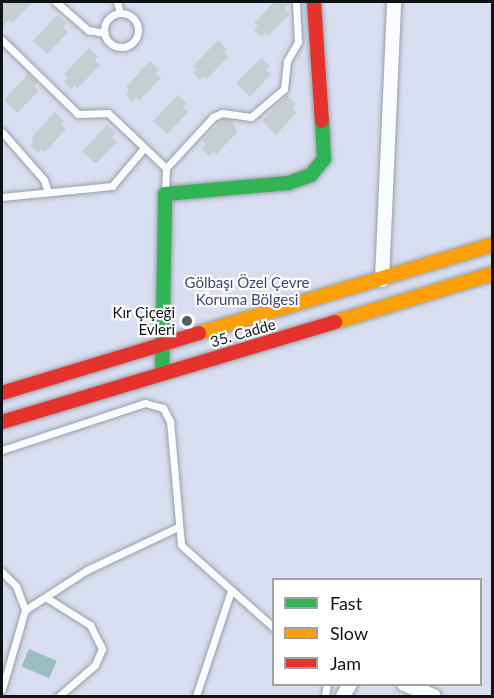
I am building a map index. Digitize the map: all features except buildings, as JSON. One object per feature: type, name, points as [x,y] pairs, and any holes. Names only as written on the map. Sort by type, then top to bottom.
[{"type":"street","points":[[162,374],[165,194],[289,183],[318,168],[324,159],[314,2]]},
{"type":"street","points":[[382,280],[394,2]]},
{"type":"street","name":"35. Cadde","points":[[2,393],[492,245]]},
{"type":"street","name":"35. Cadde","points":[[2,422],[492,274]]},
{"type":"street","points":[[409,686],[434,696]]},
{"type":"lane","points":[[56,2],[88,30],[105,33],[120,46],[137,37],[133,17],[120,13],[108,19],[105,33]]},
{"type":"lane","points":[[117,2],[120,13]]},
{"type":"lane","points":[[165,194],[166,168],[213,117],[222,113],[251,117],[284,89],[287,61],[298,42],[296,2]]},
{"type":"lane","points":[[2,40],[78,114],[108,113],[166,168]]},
{"type":"lane","points":[[2,132],[44,180],[48,192]]},
{"type":"lane","points":[[2,196],[116,184],[144,148]]},
{"type":"lane","points":[[2,450],[146,403],[156,404],[170,421],[181,545],[272,627]]},
{"type":"lane","points":[[25,610],[47,598],[87,570],[178,527]]},
{"type":"lane","points":[[2,572],[21,593],[25,610],[2,689]]},
{"type":"lane","points":[[196,696],[231,591]]},
{"type":"lane","points":[[47,598],[90,625],[101,640],[100,657],[95,665],[59,696]]},
{"type":"green space","name":"Gölbaşı Özel Çevre Koruma Bölgesi","points":[[2,2],[492,2],[492,696],[2,696]]},
{"type":"shaded area","points":[[29,649],[57,661],[49,678],[22,666]]},
{"type":"traffic: fast","points":[[162,374],[165,194],[289,183],[311,175],[324,159],[322,121]]},
{"type":"traffic: slow","points":[[199,333],[492,245]]},
{"type":"traffic: slow","points":[[335,322],[492,274]]},
{"type":"traffic: jam","points":[[314,2],[322,121]]},
{"type":"traffic: jam","points":[[2,422],[335,322]]},
{"type":"traffic: jam","points":[[2,393],[199,333]]},
{"type":"place","name":"Kır Çiçeği Evleri","points":[[187,321]]}]
